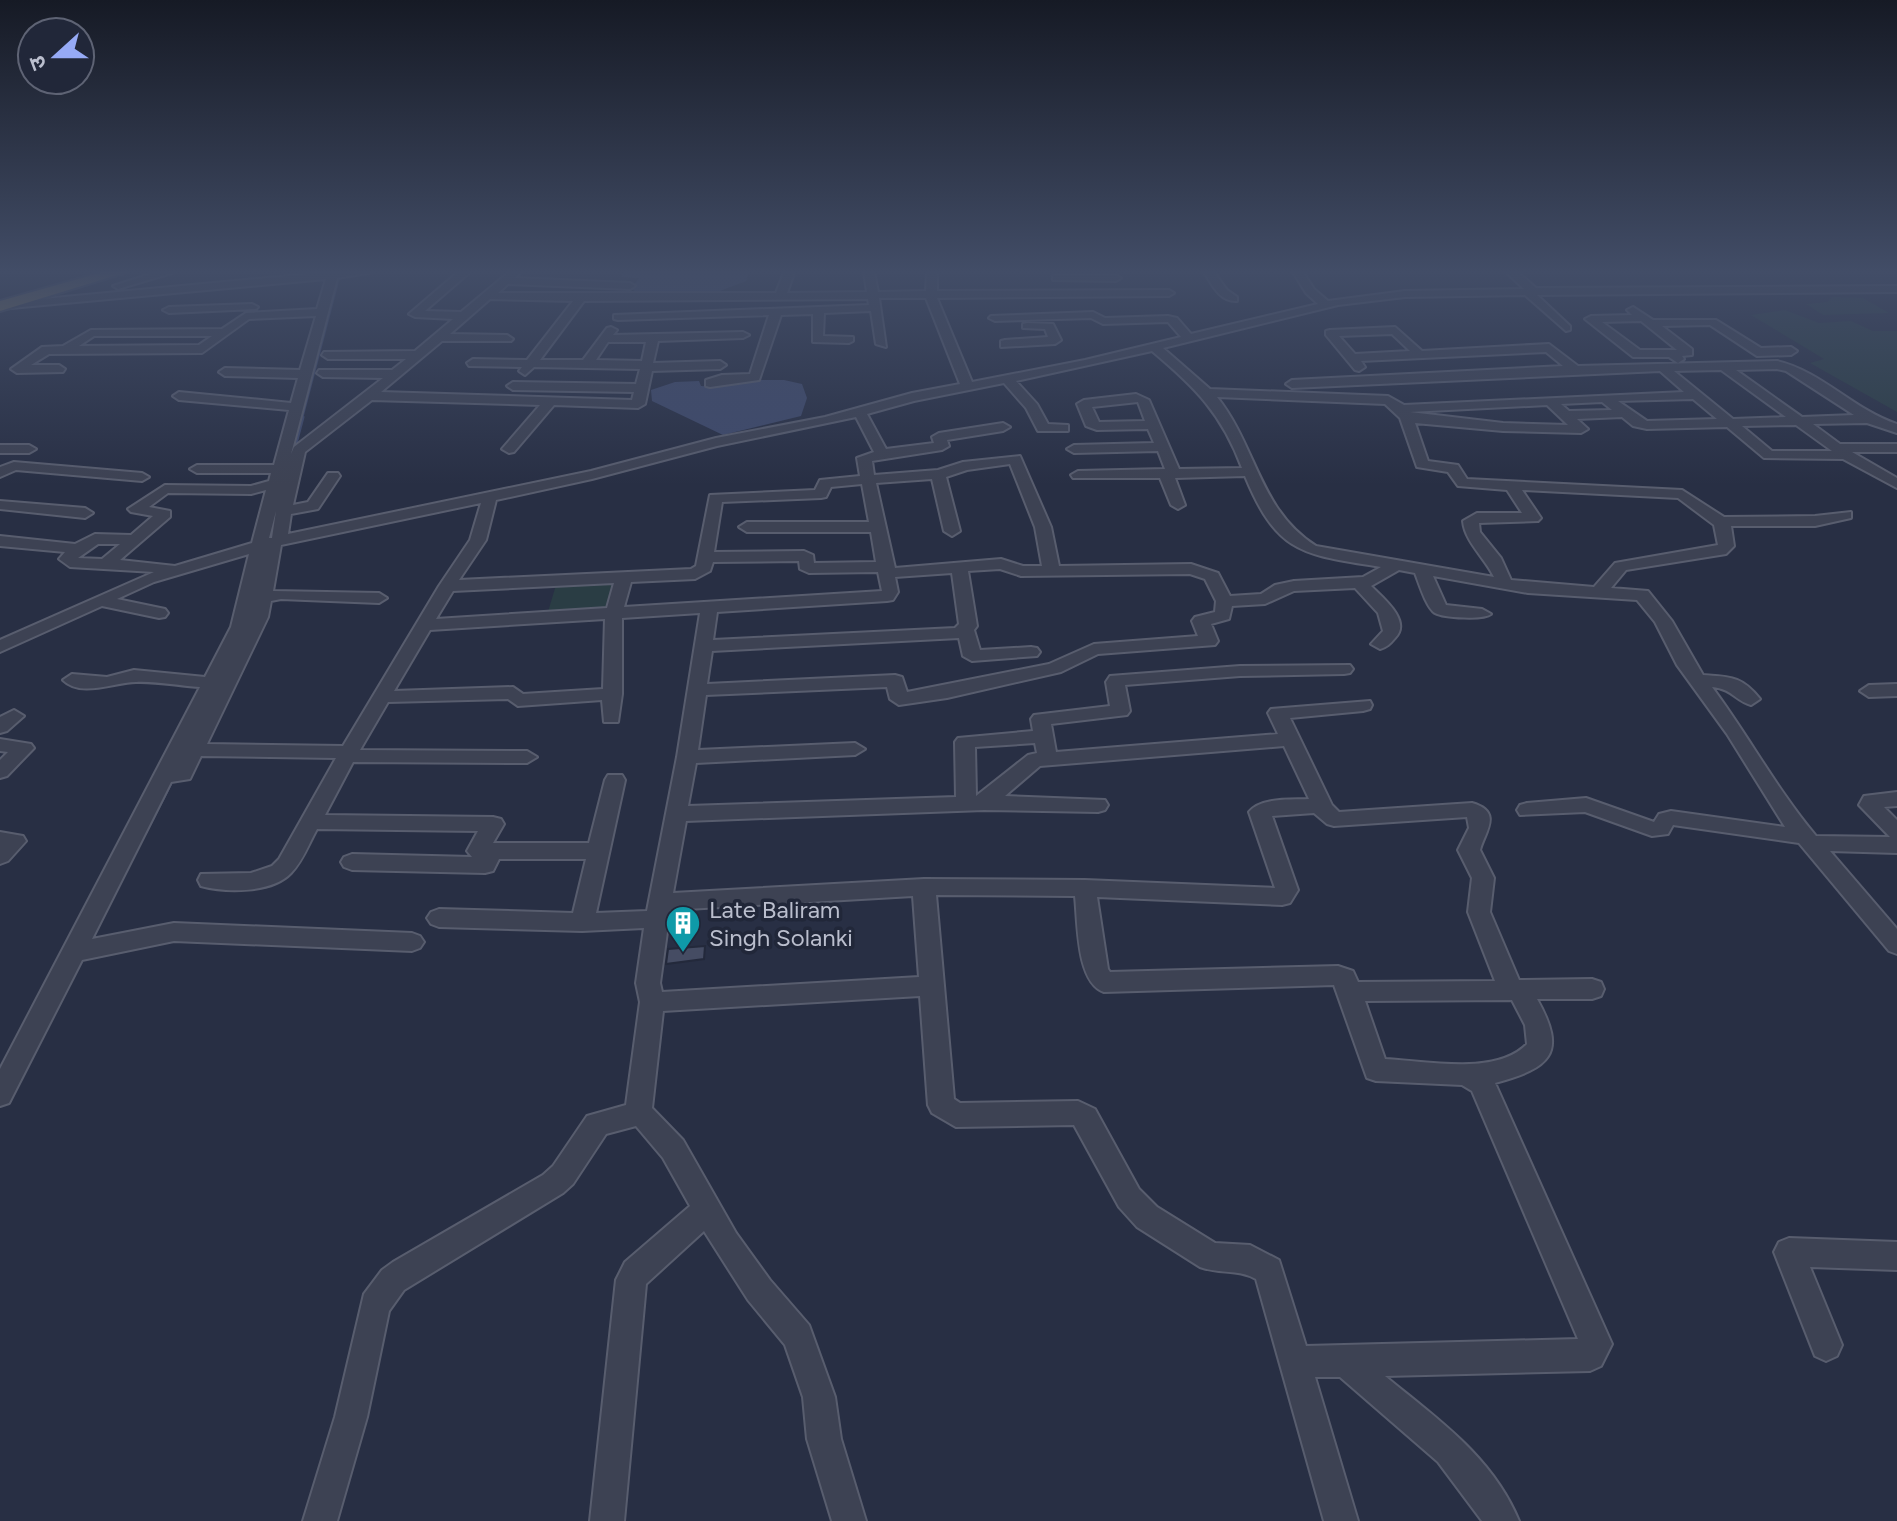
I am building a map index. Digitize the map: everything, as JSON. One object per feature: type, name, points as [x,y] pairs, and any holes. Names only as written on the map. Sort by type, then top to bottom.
[{"type":"street","points":[[65,350],[76,343]]},
{"type":"street","points":[[59,369],[17,369],[44,351],[199,349],[208,343]]},
{"type":"street","points":[[171,777],[196,750],[240,661],[270,543],[280,476],[315,343]]},
{"type":"street","points":[[270,543],[283,511],[299,450],[432,343]]},
{"type":"street","points":[[502,401],[546,343]]},
{"type":"street","points":[[587,364],[603,343]]},
{"type":"street","points":[[369,396],[637,404],[652,343]]},
{"type":"street","points":[[698,365],[702,343]]},
{"type":"street","points":[[710,383],[755,377],[766,343]]},
{"type":"street","points":[[951,343],[968,387]]},
{"type":"street","points":[[1004,343],[1006,348],[1037,343]]},
{"type":"street","points":[[0,647],[148,579],[270,543],[592,475],[716,442],[860,412],[912,397],[1169,343]]},
{"type":"street","points":[[1338,343],[1399,409],[1422,464],[1453,468],[1460,481],[1467,485],[1682,494],[1720,522],[1726,540],[1726,546],[1720,551],[1621,566],[1599,592]]},
{"type":"street","points":[[1408,343],[1418,353]]},
{"type":"street","points":[[1623,343],[1637,354],[1672,354],[1723,366],[1777,365],[1790,368],[1868,419],[1897,429]]},
{"type":"street","points":[[1670,343],[1688,360]]},
{"type":"street","points":[[1745,343],[1759,352]]},
{"type":"street","points":[[1154,347],[1207,391],[1230,425],[1249,472],[1281,529],[1311,550],[1505,584],[1642,595],[1663,621],[1697,680],[1808,840],[1897,945]]},
{"type":"street","points":[[1351,358],[1549,348],[1584,384],[1647,425],[1868,419]]},
{"type":"street","points":[[1399,409],[1550,401],[1584,384],[1688,360],[1791,351]]},
{"type":"street","points":[[328,355],[417,355]]},
{"type":"street","points":[[473,363],[720,365]]},
{"type":"street","points":[[1723,366],[1867,469],[1897,484]]},
{"type":"street","points":[[1663,368],[1769,455],[1897,448]]},
{"type":"street","points":[[225,372],[306,374]]},
{"type":"street","points":[[323,373],[396,374]]},
{"type":"street","points":[[1007,379],[1032,407],[1043,428],[1063,428]]},
{"type":"street","points":[[1207,391],[1370,380],[1584,384],[1698,395]]},
{"type":"street","points":[[513,386],[642,388]]},
{"type":"street","points":[[1207,391],[1399,409],[1489,426],[1581,429],[1550,401]]},
{"type":"street","points":[[179,396],[233,404],[297,407]]},
{"type":"street","points":[[1153,425],[1093,425],[1084,404],[1141,399],[1153,425],[1163,447],[1178,505]]},
{"type":"street","points":[[509,449],[550,402]]},
{"type":"street","points":[[1469,405],[1489,426]]},
{"type":"street","points":[[860,412],[882,454]]},
{"type":"street","points":[[1566,415],[1626,413]]},
{"type":"street","points":[[425,625],[887,596],[890,592],[887,570],[864,457],[942,446],[940,437],[1003,427]]},
{"type":"street","points":[[1074,449],[1163,447]]},
{"type":"street","points":[[0,449],[29,449]]},
{"type":"street","points":[[447,586],[695,574],[704,568],[707,557],[715,498],[819,495],[825,483],[938,474],[953,472],[963,466],[1015,459],[1032,505],[1040,512],[1050,549],[1051,571]]},
{"type":"street","points":[[0,473],[14,466],[142,477]]},
{"type":"street","points":[[1867,469],[1897,468]]},
{"type":"street","points":[[197,469],[280,476]]},
{"type":"street","points":[[1078,475],[1249,472]]},
{"type":"street","points":[[938,474],[952,531]]},
{"type":"street","points":[[106,564],[165,514],[136,509],[161,490],[251,490],[280,476]]},
{"type":"street","points":[[283,511],[313,506],[333,476]]},
{"type":"street","points":[[1505,584],[1493,558],[1472,533],[1471,521],[1477,518],[1533,518],[1512,486]]},
{"type":"street","points":[[209,880],[264,880],[279,873],[447,586],[478,540],[490,496]]},
{"type":"street","points":[[0,505],[85,513]]},
{"type":"street","points":[[1720,522],[1815,521],[1846,515]]},
{"type":"street","points":[[747,527],[879,527]]},
{"type":"street","points":[[135,540],[95,539],[78,549],[67,561],[180,569]]},
{"type":"street","points":[[0,541],[78,549]]},
{"type":"street","points":[[696,690],[895,681],[899,699],[947,692],[1065,665],[1094,649],[1209,641],[1201,621],[1223,615],[1224,601],[1212,576],[1202,571],[1021,571],[1001,564],[960,569],[809,568],[804,556],[707,557]]},
{"type":"street","points":[[1224,601],[1265,599],[1281,589],[1294,586],[1372,581],[1395,566]]},
{"type":"street","points":[[960,569],[969,654],[1031,652]]},
{"type":"street","points":[[1422,571],[1440,609],[1482,614]]},
{"type":"street","points":[[611,718],[614,614],[624,577]]},
{"type":"street","points":[[1360,583],[1384,608],[1393,625],[1392,632],[1380,644]]},
{"type":"street","points":[[255,599],[281,594],[379,598]]},
{"type":"street","points":[[0,1095],[81,951],[171,777],[212,683],[255,599]]},
{"type":"street","points":[[100,601],[159,613]]},
{"type":"street","points":[[638,1114],[652,1002],[648,983],[658,911],[687,757],[709,609]]},
{"type":"street","points":[[702,646],[966,631]]},
{"type":"street","points":[[1047,757],[1039,721],[1044,717],[1120,711],[1115,682],[1122,678],[1344,669]]},
{"type":"street","points":[[72,680],[107,683],[134,676],[212,683]]},
{"type":"street","points":[[1697,680],[1733,683],[1751,699]]},
{"type":"street","points":[[1869,691],[1897,690]]},
{"type":"street","points":[[382,697],[513,693],[518,700],[613,694]]},
{"type":"street","points":[[1321,807],[1322,803],[1278,713],[1363,705]]},
{"type":"street","points":[[975,803],[965,742],[1042,736]]},
{"type":"street","points":[[975,803],[1029,763],[1047,757],[1188,750],[1290,739]]},
{"type":"street","points":[[0,745],[24,748],[0,771]]},
{"type":"street","points":[[687,757],[855,749]]},
{"type":"street","points":[[196,750],[527,757]]},
{"type":"street","points":[[582,922],[615,780]]},
{"type":"street","points":[[1897,799],[1871,801],[1869,805],[1897,832]]},
{"type":"street","points":[[677,814],[975,803],[1098,805]]},
{"type":"street","points":[[1527,810],[1586,805],[1656,830],[1671,818],[1808,840],[1897,845]]},
{"type":"street","points":[[439,918],[582,922],[658,911],[924,887],[1085,888],[1282,897],[1287,890],[1260,812],[1267,809],[1321,807],[1334,819],[1472,810],[1477,814],[1480,829],[1471,841],[1469,850],[1484,886],[1479,912],[1515,990],[1541,1036],[1541,1046],[1536,1054],[1523,1062],[1474,1077],[1376,1070],[1344,978],[1331,974],[1104,982],[1096,972],[1085,888]]},
{"type":"street","points":[[311,822],[493,824],[478,851],[597,851]]},
{"type":"street","points":[[0,839],[15,841],[0,856]]},
{"type":"street","points":[[352,862],[485,865],[491,852]]},
{"type":"street","points":[[924,887],[941,1105],[956,1115],[1069,1112],[1085,1117],[1129,1198],[1147,1217],[1211,1257],[1250,1259],[1268,1270],[1341,1521]]},
{"type":"street","points":[[81,951],[174,932],[412,942]]},
{"type":"street","points":[[652,1002],[930,986]]},
{"type":"street","points":[[1348,992],[1592,989]]},
{"type":"street","points":[[1294,1362],[1590,1355],[1594,1351],[1596,1344],[1482,1084],[1474,1077]]},
{"type":"street","points":[[320,1521],[351,1417],[375,1305],[393,1280],[538,1196],[563,1175],[592,1127],[638,1114],[649,1120],[673,1149],[726,1243],[805,1349],[819,1397],[826,1451],[849,1521]]},
{"type":"street","points":[[607,1521],[631,1280],[636,1272],[707,1210]]},
{"type":"street","points":[[1826,1345],[1789,1252],[1793,1249],[1897,1256]]},
{"type":"street","points":[[1347,1360],[1363,1378],[1459,1458],[1485,1491],[1502,1521]]},
{"type":"shaded area","points":[[1797,343],[1897,343],[1897,412],[1810,363],[1824,359]]},
{"type":"shaded area","points":[[612,583],[606,611],[547,615],[556,585]]},
{"type":"water","points":[[725,380],[784,380],[802,384],[807,398],[801,416],[723,435],[652,401],[651,390],[675,382],[699,381],[701,386],[719,387]]},
{"type":"building","name":"Late Baliram Singh Solanki","points":[[705,946],[704,959],[666,964],[668,949]]},
{"type":"waterway","points":[[302,419],[322,343]]},
{"type":"waterway","points":[[294,451],[303,417]]},
{"type":"waterway","points":[[145,833],[172,780]]},
{"type":"place","name":"Late Baliram Singh Solanki","points":[[683,954]]}]
